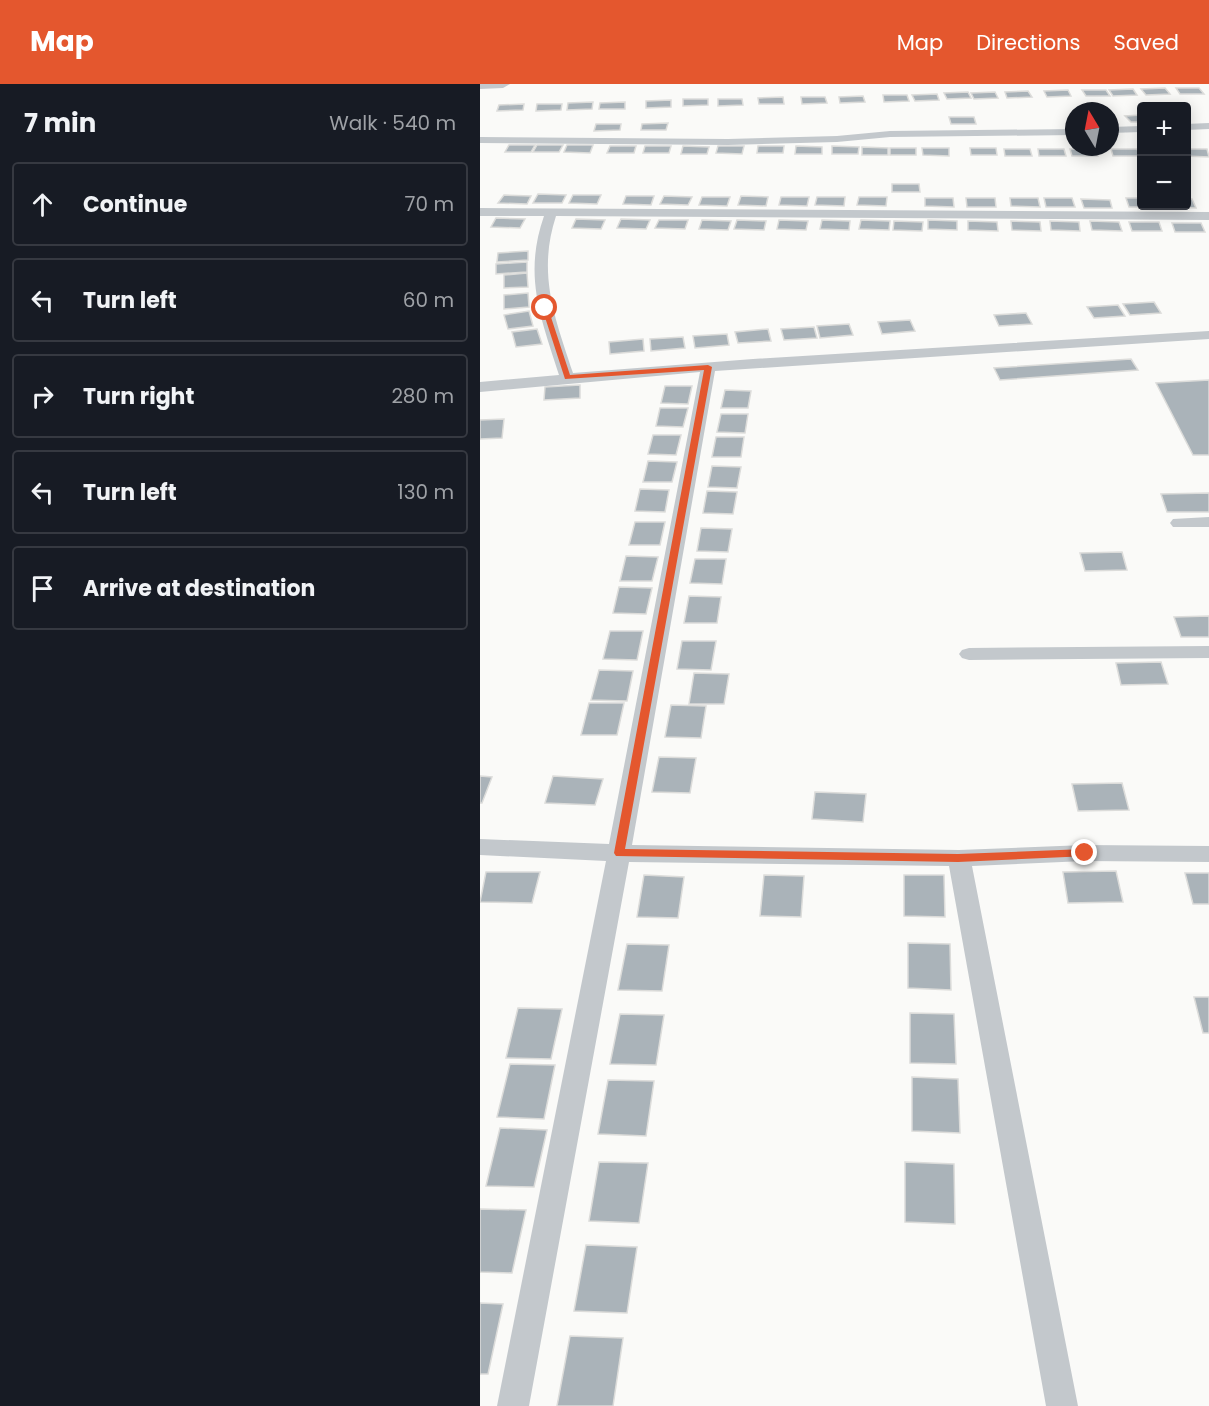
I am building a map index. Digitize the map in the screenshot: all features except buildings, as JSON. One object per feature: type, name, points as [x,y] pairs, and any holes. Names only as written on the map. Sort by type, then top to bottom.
[{"type":"street","points":[[480,85],[503,84]]},
{"type":"street","points":[[1191,127],[1209,126]]},
{"type":"street","points":[[1119,130],[1137,129]]},
{"type":"street","points":[[480,140],[728,142],[837,139],[901,134],[1065,132]]},
{"type":"street","points":[[480,212],[1209,216]]},
{"type":"street","points":[[551,213],[542,239],[540,260],[545,308],[567,377]]},
{"type":"street","points":[[480,387],[567,377],[1209,335]]},
{"type":"street","points":[[513,1406],[619,853],[708,367]]},
{"type":"street","points":[[1179,523],[1209,522]]},
{"type":"street","points":[[969,654],[1209,652]]},
{"type":"street","points":[[480,847],[619,853],[958,858],[1085,853],[1209,854]]},
{"type":"street","points":[[958,858],[1062,1406]]},
{"type":"route","points":[[545,308],[567,377],[708,367],[619,853],[958,858],[1085,853]]}]
